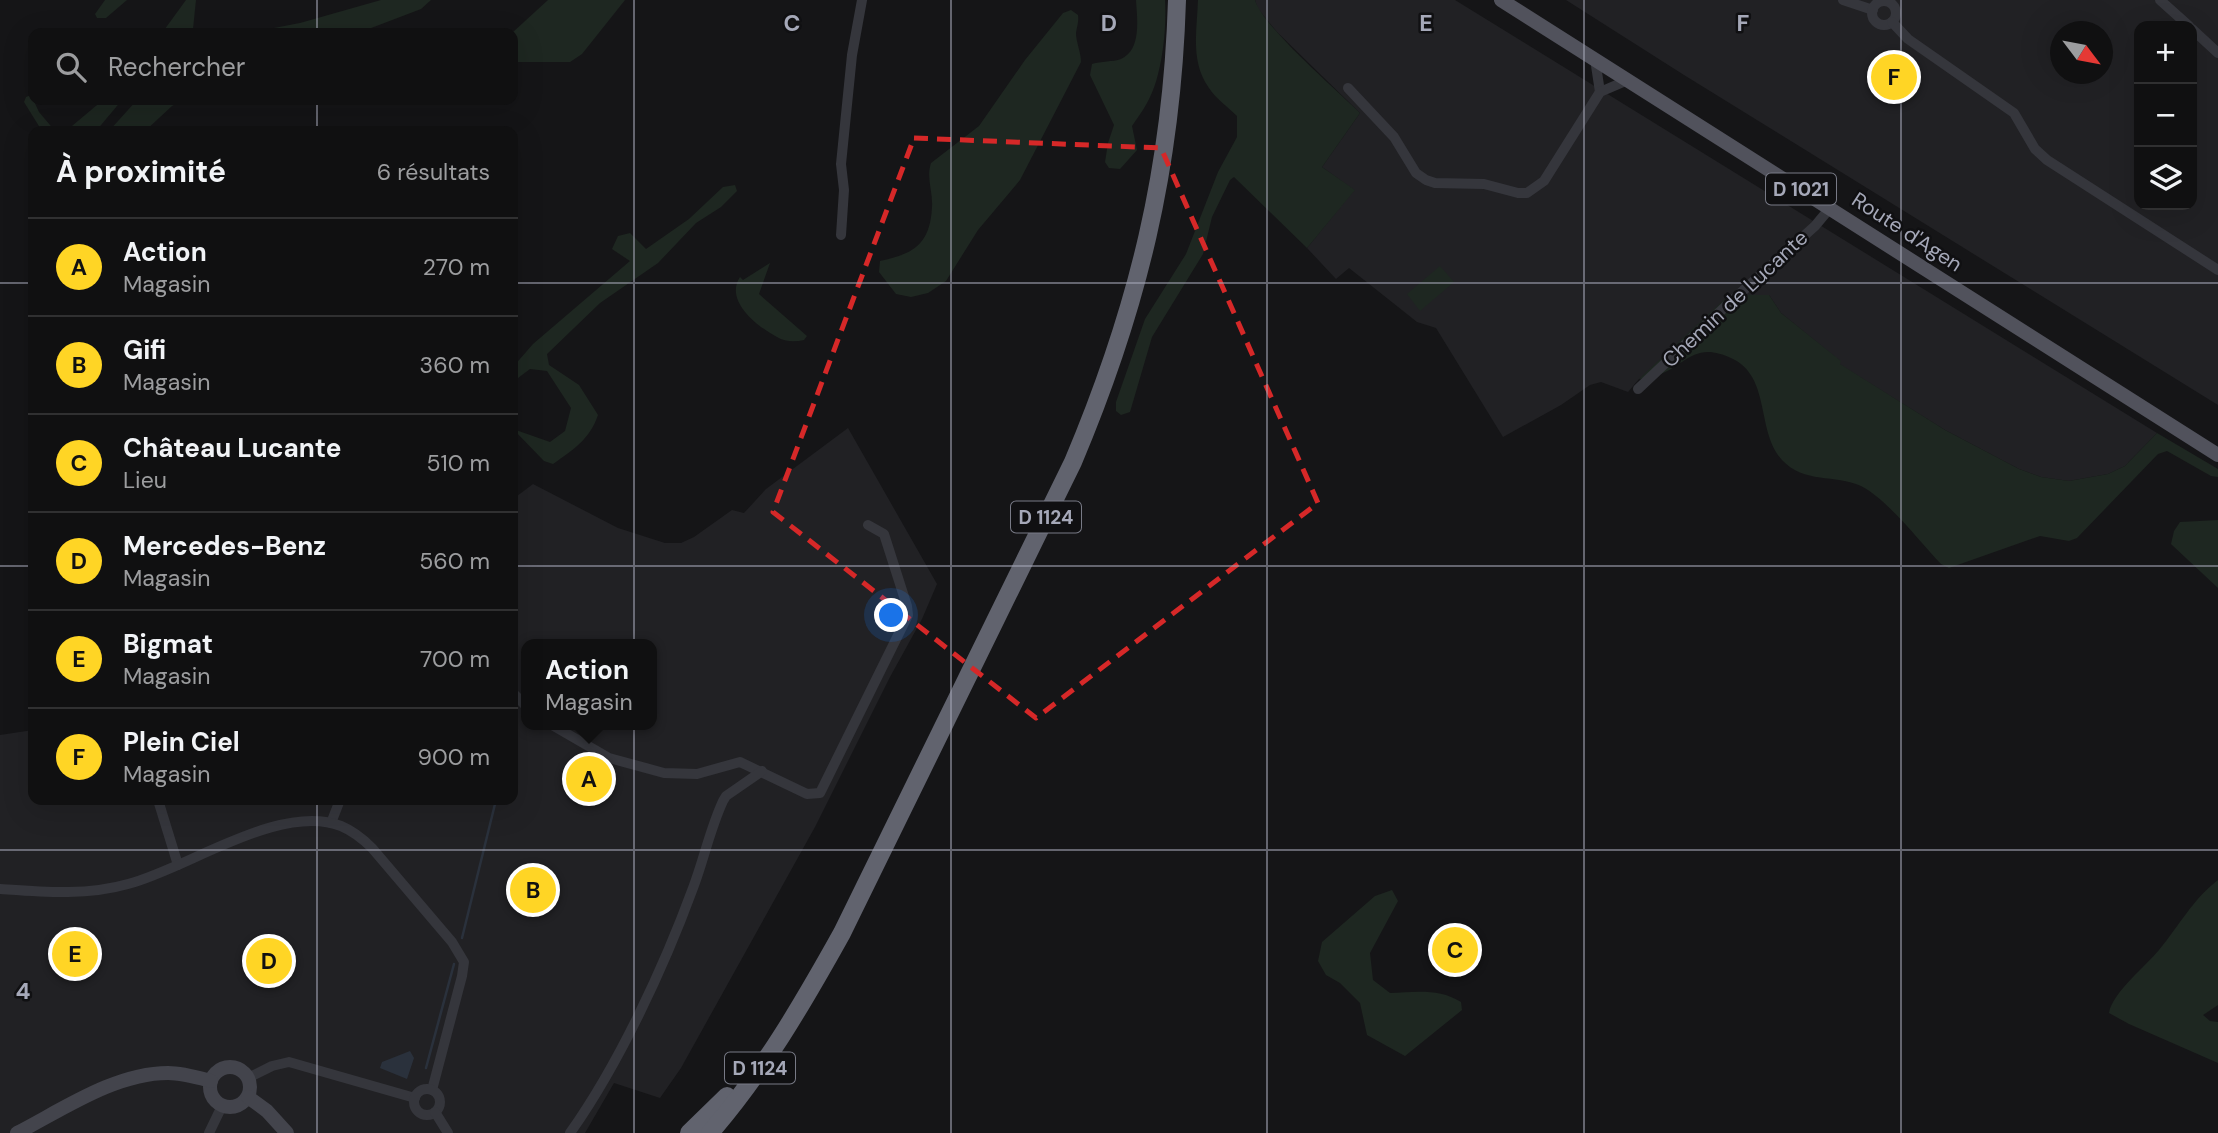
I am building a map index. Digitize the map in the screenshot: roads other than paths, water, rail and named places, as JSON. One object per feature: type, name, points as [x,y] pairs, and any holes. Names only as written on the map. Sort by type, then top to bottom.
[{"type":"highway","name":"D 1124","points":[[710,1133],[765,1062],[805,999],[874,871],[1073,462],[1132,305],[1156,202],[1174,68],[1177,0]]},
{"type":"highway","points":[[689,1133],[729,1093],[792,1007],[805,999]]},
{"type":"main road","name":"Route d'Agen","points":[[1501,0],[2218,455]]},
{"type":"street","points":[[841,235],[844,190],[841,164],[852,55],[863,0]]},
{"type":"street","points":[[1843,0],[1873,10]]},
{"type":"street","points":[[2160,0],[2183,21]]},
{"type":"street","points":[[1880,2],[1892,2],[1896,13],[1892,22],[1885,25],[1878,23],[1873,18],[1873,10],[1880,2]]},
{"type":"street","points":[[1892,22],[1908,39],[2014,113],[2035,149],[2047,160],[2218,270]]},
{"type":"street","points":[[2197,34],[2218,53]]},
{"type":"street","points":[[1595,59],[1600,92]]},
{"type":"street","points":[[1348,88],[1394,137],[1416,173],[1426,180],[1435,183],[1484,184],[1527,193],[1544,181],[1600,92],[1628,80]]},
{"type":"street","name":"Chemin de Lucante","points":[[1638,389],[1815,226],[1830,208]]},
{"type":"street","points":[[561,730],[609,758],[664,772],[697,774],[740,762],[807,793],[820,793],[905,624],[907,606],[884,534],[869,524]]},
{"type":"street","points":[[570,1133],[627,1035],[662,963],[723,801],[726,796],[762,771]]},
{"type":"street","points":[[160,805],[178,865]]},
{"type":"street","points":[[331,823],[338,805]]},
{"type":"street","points":[[1,892],[89,891],[128,884],[265,829],[311,821],[331,823],[349,830],[372,848],[452,942],[462,959],[462,976],[432,1090]]},
{"type":"street","points":[[248,1078],[272,1066],[289,1062],[415,1098]]},
{"type":"street","points":[[228,1067],[242,1071],[248,1078],[248,1097],[237,1107],[222,1106],[212,1098],[209,1089],[216,1073],[228,1067]]},
{"type":"street","points":[[17,1133],[127,1079],[167,1073],[211,1081]]},
{"type":"street","points":[[432,1090],[422,1090],[415,1098],[416,1109],[425,1114],[435,1112]]},
{"type":"street","points":[[432,1090],[440,1100],[435,1112]]},
{"type":"street","points":[[248,1097],[267,1111],[287,1133]]},
{"type":"street","points":[[209,1133],[222,1106]]},
{"type":"street","points":[[435,1112],[448,1133]]},
{"type":"waterway","points":[[462,938],[495,805]]},
{"type":"waterway","points":[[426,1068],[454,964]]},
{"type":"place","name":"Plein Ciel","points":[[1894,77]]},
{"type":"place","name":"Action","points":[[589,779]]},
{"type":"place","name":"Gifi","points":[[533,890]]},
{"type":"place","name":"Château Lucante","points":[[1455,950]]},
{"type":"place","name":"Bigmat","points":[[75,954]]},
{"type":"place","name":"Mercedes-Benz","points":[[269,961]]}]
